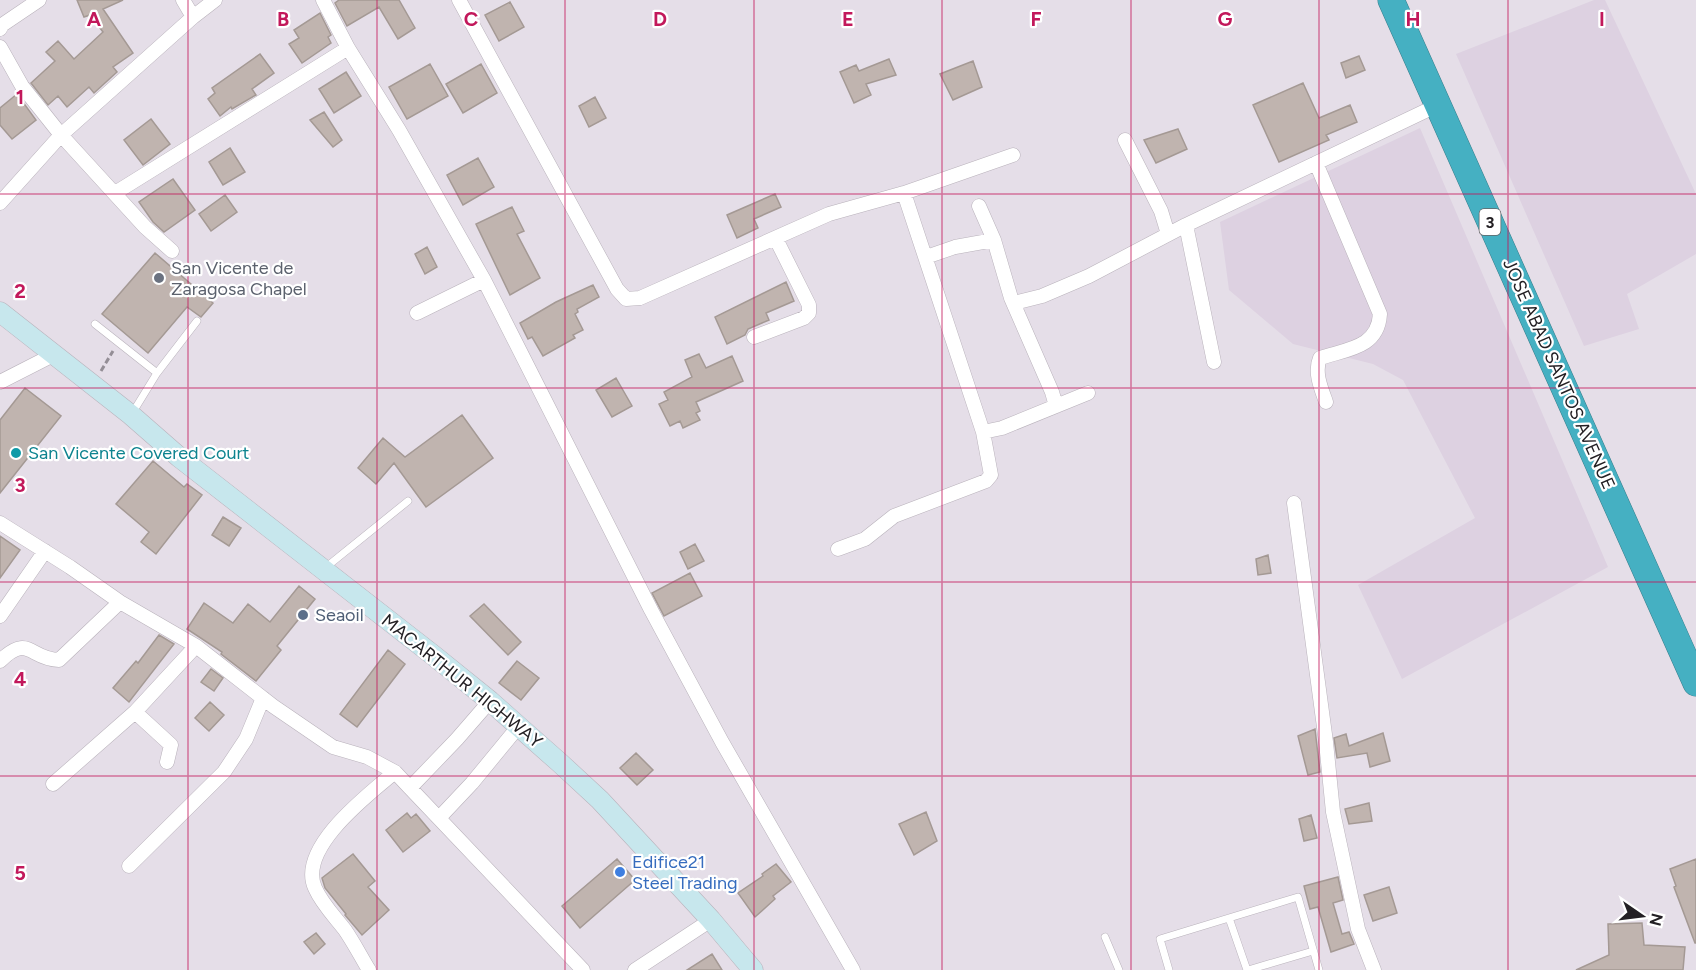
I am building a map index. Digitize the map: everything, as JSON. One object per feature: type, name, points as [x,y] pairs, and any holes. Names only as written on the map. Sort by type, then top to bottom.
[{"type":"highway","name":"JOSE ABAD SANTOS AVENUE","points":[[1391,0],[1696,683]]},
{"type":"main road","name":"MACARTHUR HIGHWAY","points":[[0,312],[131,415],[179,458],[490,701],[600,800],[711,920],[753,970]]},
{"type":"street","points":[[0,29],[39,0]]},
{"type":"street","points":[[183,0],[193,17]]},
{"type":"street","points":[[0,203],[61,135],[215,0]]},
{"type":"street","points":[[323,0],[348,48],[399,130],[484,280],[651,610],[722,742],[853,970]]},
{"type":"street","points":[[459,0],[617,290],[626,299],[640,298],[829,214],[904,193],[1013,155]]},
{"type":"street","points":[[0,47],[22,86],[61,135],[145,227],[172,251]]},
{"type":"street","points":[[116,193],[348,48]]},
{"type":"street","points":[[1014,303],[1042,296],[1089,276],[1186,225],[1438,105]]},
{"type":"street","points":[[1125,140],[1161,211],[1168,234]]},
{"type":"street","points":[[1316,163],[1380,314],[1376,333],[1367,343],[1320,358],[1317,364],[1318,380],[1326,402]]},
{"type":"street","points":[[838,549],[866,539],[894,516],[986,481],[991,475],[983,432],[904,193]]},
{"type":"street","points":[[979,206],[994,240],[1014,303],[1056,406]]},
{"type":"street","points":[[1186,225],[1214,362]]},
{"type":"street","points":[[754,337],[804,318],[809,313],[809,305],[776,239]]},
{"type":"street","points":[[926,257],[956,247],[994,240]]},
{"type":"street","points":[[417,313],[484,280]]},
{"type":"street","points":[[0,382],[53,355]]},
{"type":"street","points":[[983,432],[1002,428],[1088,393]]},
{"type":"street","points":[[1294,502],[1333,812],[1358,929],[1374,970]]},
{"type":"street","points":[[0,523],[120,602],[196,646],[263,698],[333,747],[368,757],[395,772],[583,970]]},
{"type":"street","points":[[0,616],[45,551]]},
{"type":"street","points":[[0,661],[13,649],[24,647],[49,660],[59,660],[120,602]]},
{"type":"street","points":[[53,784],[135,712],[196,646]]},
{"type":"street","points":[[129,866],[224,772],[246,739],[263,698]]},
{"type":"street","points":[[410,788],[490,701]]},
{"type":"street","points":[[135,712],[171,745],[167,762]]},
{"type":"street","points":[[439,818],[519,727]]},
{"type":"street","points":[[369,970],[347,933],[314,886],[314,867],[317,852],[332,829],[395,772]]},
{"type":"street","points":[[635,970],[711,920]]},
{"type":"lane","points":[[131,415],[157,373],[197,321]]},
{"type":"lane","points":[[95,324],[157,373]]},
{"type":"lane","points":[[323,570],[408,501]]},
{"type":"lane","points":[[1169,970],[1160,939],[1298,897],[1319,970]]},
{"type":"lane","points":[[1229,918],[1247,970],[1313,951]]},
{"type":"lane","points":[[1105,937],[1119,970]]},
{"type":"path","points":[[92,386],[119,342]]},
{"type":"shaded area","points":[[1594,0],[1605,0],[1696,194],[1696,254],[1627,294],[1639,329],[1584,346],[1456,54]]},
{"type":"shaded area","points":[[1420,128],[1608,567],[1402,679],[1358,585],[1475,518],[1403,380],[1373,364],[1293,344],[1229,290],[1220,222]]},
{"type":"building","points":[[77,0],[123,0],[103,9],[133,53],[113,67],[117,72],[94,93],[89,87],[67,107],[58,96],[48,105],[31,83],[55,61],[46,52],[58,41],[74,59],[103,32],[90,15],[84,17]]},
{"type":"building","points":[[339,0],[399,0],[415,28],[398,39],[379,7],[347,26],[335,3]]},
{"type":"building","points":[[510,2],[524,27],[499,41],[485,15]]},
{"type":"building","points":[[320,13],[331,35],[328,37],[331,43],[302,63],[289,44],[299,38],[294,30]]},
{"type":"building","points":[[260,54],[274,73],[252,89],[256,95],[232,109],[231,107],[220,116],[208,99],[215,93],[212,88]]},
{"type":"building","points":[[1359,56],[1365,70],[1346,78],[1341,63]]},
{"type":"building","points":[[889,59],[896,75],[866,84],[871,95],[854,103],[840,72],[856,65],[859,71]]},
{"type":"building","points":[[973,61],[982,87],[953,100],[940,74]]},
{"type":"building","points":[[430,64],[448,96],[407,119],[389,87]]},
{"type":"building","points":[[481,64],[497,93],[463,113],[446,84]]},
{"type":"building","points":[[346,72],[361,96],[334,113],[319,89]]},
{"type":"building","points":[[1303,83],[1319,118],[1350,105],[1357,122],[1326,135],[1329,140],[1279,162],[1253,105]]},
{"type":"building","points":[[17,94],[36,120],[12,139],[0,125],[0,108]]},
{"type":"building","points":[[595,97],[606,118],[589,127],[579,106]]},
{"type":"building","points":[[324,112],[342,140],[333,147],[310,120]]},
{"type":"building","points":[[151,119],[170,144],[143,165],[124,140]]},
{"type":"building","points":[[1178,129],[1187,149],[1156,163],[1144,140]]},
{"type":"building","points":[[230,148],[245,172],[223,185],[209,162]]},
{"type":"building","points":[[478,158],[494,187],[463,205],[447,175]]},
{"type":"building","points":[[173,179],[195,210],[164,232],[153,222],[139,202]]},
{"type":"building","points":[[775,194],[781,207],[754,219],[758,228],[737,238],[727,215]]},
{"type":"building","points":[[225,195],[237,212],[211,231],[199,214]]},
{"type":"building","points":[[512,207],[524,231],[517,234],[540,278],[510,295],[476,224]]},
{"type":"building","points":[[427,247],[437,267],[425,274],[415,254]]},
{"type":"building","name":"San Vicente de Zaragosa Chapel","points":[[155,253],[213,303],[201,317],[187,307],[148,353],[102,314]]},
{"type":"building","points":[[786,282],[794,301],[766,313],[769,320],[748,329],[745,335],[727,344],[715,317]]},
{"type":"building","points":[[593,285],[599,297],[577,309],[578,312],[575,314],[583,330],[573,335],[575,338],[543,356],[532,337],[528,339],[520,323],[556,302]]},
{"type":"building","points":[[699,354],[706,368],[732,356],[743,381],[696,402],[700,411],[696,413],[700,420],[683,428],[680,421],[670,426],[659,404],[668,400],[664,392],[692,377],[685,360]]},
{"type":"building","points":[[616,378],[632,406],[612,417],[596,390]]},
{"type":"building","name":"San Vicente Covered Court","points":[[25,388],[61,416],[0,493],[0,420]]},
{"type":"building","points":[[462,415],[493,458],[426,507],[394,463],[376,484],[358,468],[383,438],[405,457]]},
{"type":"building","points":[[153,461],[184,487],[187,484],[202,495],[156,554],[141,542],[149,532],[116,504]]},
{"type":"building","points":[[223,517],[241,528],[229,546],[212,535]]},
{"type":"building","points":[[0,536],[20,550],[0,578]]},
{"type":"building","points":[[695,544],[704,561],[688,569],[680,552]]},
{"type":"building","points":[[1268,555],[1271,573],[1258,575],[1256,559]]},
{"type":"building","points":[[690,573],[702,596],[664,616],[652,593]]},
{"type":"building","points":[[299,586],[315,599],[277,646],[281,650],[256,681],[221,654],[222,652],[187,629],[204,603],[233,623],[248,604],[270,622]]},
{"type":"building","points":[[484,604],[521,642],[508,655],[470,616]]},
{"type":"building","points":[[159,635],[174,644],[129,702],[113,688],[136,661],[138,663]]},
{"type":"building","points":[[388,650],[405,664],[357,727],[340,714]]},
{"type":"building","points":[[517,661],[539,678],[521,700],[499,683]]},
{"type":"building","points":[[211,669],[223,678],[214,691],[201,682]]},
{"type":"building","points":[[210,702],[224,715],[209,731],[195,718]]},
{"type":"building","points":[[1315,729],[1320,772],[1308,775],[1298,736]]},
{"type":"building","points":[[1383,733],[1390,761],[1370,767],[1367,753],[1337,758],[1334,738],[1346,734],[1349,746]]},
{"type":"building","points":[[636,753],[653,770],[637,785],[620,768]]},
{"type":"building","points":[[1369,803],[1372,821],[1349,824],[1345,809]]},
{"type":"building","points":[[926,812],[937,841],[914,855],[899,824]]},
{"type":"building","points":[[407,813],[411,818],[416,814],[430,831],[403,852],[386,830]]},
{"type":"building","points":[[1311,815],[1317,838],[1304,841],[1299,819]]},
{"type":"building","points":[[353,854],[375,881],[368,887],[389,910],[362,935],[325,888],[322,878]]},
{"type":"building","points":[[617,859],[635,880],[580,928],[562,906]]},
{"type":"building","points":[[1696,859],[1695,943],[1674,887],[1676,886],[1670,869]]},
{"type":"building","points":[[776,864],[791,882],[773,896],[775,899],[755,917],[738,893]]},
{"type":"building","points":[[1338,877],[1343,900],[1333,903],[1342,934],[1349,932],[1354,944],[1331,952],[1318,907],[1310,909],[1304,886]]},
{"type":"building","points":[[1389,887],[1397,913],[1373,921],[1364,895]]},
{"type":"building","points":[[1642,923],[1644,945],[1685,947],[1683,970],[1576,970],[1609,955],[1608,924]]},
{"type":"building","points":[[316,933],[325,944],[314,954],[304,942]]},
{"type":"building","points":[[712,954],[722,970],[687,970]]},
{"type":"place","name":"San Vicente de Zaragosa Chapel","points":[[159,278]]},
{"type":"place","name":"San Vicente Covered Court","points":[[16,453]]},
{"type":"place","name":"Seaoil","points":[[303,615]]},
{"type":"place","name":"Edifice21 Steel Trading","points":[[620,872]]}]
